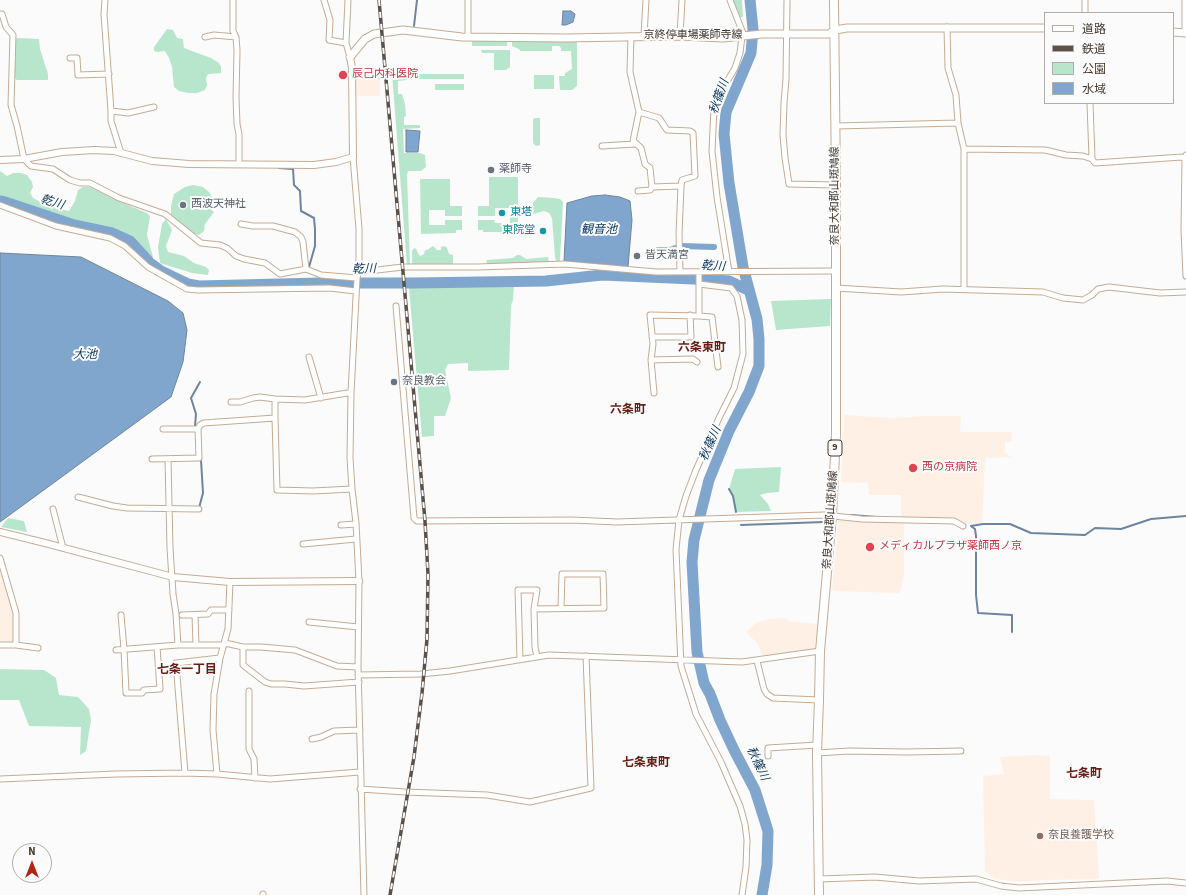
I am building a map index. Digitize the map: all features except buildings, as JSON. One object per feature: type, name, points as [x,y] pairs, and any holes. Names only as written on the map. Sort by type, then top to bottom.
[{"type":"main road","name":"奈良大和郡山斑鳩線","points":[[820,895],[818,700],[820,651],[832,516],[836,435],[836,126],[834,0]]},
{"type":"main road","name":"京終停車場薬師寺線","points":[[350,57],[365,39],[374,34],[403,30],[450,36],[566,38],[680,36],[723,38],[787,33],[829,34],[835,30],[847,28],[1044,28]]},
{"type":"main road","points":[[1174,32],[1186,33]]},
{"type":"street","points":[[105,0],[111,121],[121,153]]},
{"type":"street","points":[[233,0],[233,31],[236,37],[236,124],[239,134],[239,163]]},
{"type":"street","points":[[324,0],[330,20],[329,40],[346,43]]},
{"type":"street","points":[[348,0],[346,43],[352,68],[353,157],[359,229],[359,274],[357,278],[356,291],[351,393],[350,458],[359,580],[358,675],[364,895]]},
{"type":"street","points":[[468,0],[468,36]]},
{"type":"street","points":[[644,36],[646,0]]},
{"type":"street","points":[[680,36],[682,0]]},
{"type":"street","points":[[730,0],[744,36],[742,36],[738,61],[719,95],[714,108],[713,166],[730,272]]},
{"type":"street","points":[[787,0],[786,79],[783,135],[789,184],[836,185]]},
{"type":"street","points":[[1085,0],[1085,12]]},
{"type":"street","points":[[1185,0],[1186,33]]},
{"type":"street","points":[[0,14],[2,14],[6,27],[13,35],[11,105],[24,159],[31,166],[53,169],[70,180],[80,183],[90,183],[119,198],[164,214],[201,244],[220,245],[227,248],[236,256],[265,263],[280,274],[306,269],[321,275],[357,278]]},
{"type":"street","points":[[947,27],[948,68],[956,95],[958,123],[964,149],[964,289]]},
{"type":"street","points":[[204,37],[214,35],[236,37]]},
{"type":"street","points":[[631,36],[630,72],[639,112],[633,141],[640,148],[645,164],[650,168],[652,187]]},
{"type":"street","points":[[70,58],[77,58],[78,75],[109,74]]},
{"type":"street","points":[[1090,104],[1092,159]]},
{"type":"street","points":[[111,112],[128,113],[154,107]]},
{"type":"street","points":[[639,112],[659,118],[667,130],[690,131],[693,133],[695,176],[682,180],[681,186],[678,234],[680,272]]},
{"type":"street","points":[[836,126],[958,123]]},
{"type":"street","points":[[602,146],[635,144]]},
{"type":"street","points":[[964,149],[1045,150],[1066,155],[1083,156],[1092,159],[1095,163],[1182,157],[1186,158],[1184,230],[1186,276]]},
{"type":"street","points":[[0,160],[24,159],[62,152],[94,150],[121,153],[152,161],[189,164],[239,163],[314,165],[336,162],[353,157]]},
{"type":"street","points":[[638,191],[650,190],[652,187],[681,186]]},
{"type":"street","points":[[0,205],[56,226],[110,238],[125,246],[148,268],[187,289],[329,288],[356,291]]},
{"type":"street","points":[[241,224],[273,226],[295,232],[303,242],[306,269]]},
{"type":"street","points":[[359,270],[377,270],[403,267],[478,267],[565,264],[656,272],[836,271]]},
{"type":"street","points":[[699,272],[699,316]]},
{"type":"street","points":[[699,284],[731,288],[737,296],[742,320],[743,354],[734,388],[696,470],[686,496],[680,520],[676,550],[683,660],[681,666],[696,714],[721,762],[740,806],[745,824],[747,840],[746,867],[742,895]]},
{"type":"street","points":[[836,288],[901,292],[943,288],[1043,292],[1063,298],[1083,300],[1092,295],[1098,289],[1109,287],[1160,293],[1186,292]]},
{"type":"street","points":[[396,306],[414,518],[417,521],[565,520],[617,522],[711,518],[832,516],[954,521],[963,526]]},
{"type":"street","points":[[654,393],[651,360],[653,344],[650,315],[712,317],[718,367]]},
{"type":"street","points":[[652,337],[691,337],[690,316]]},
{"type":"street","points":[[309,357],[321,398]]},
{"type":"street","points":[[651,360],[693,359],[697,362]]},
{"type":"street","points":[[231,402],[240,402],[260,397],[275,400],[305,400],[346,392],[351,393]]},
{"type":"street","points":[[275,400],[274,418],[277,490],[313,491],[352,489]]},
{"type":"street","points":[[152,459],[199,458],[198,429],[200,425],[204,423],[274,418]]},
{"type":"street","points":[[163,429],[198,429]]},
{"type":"street","points":[[168,459],[168,509],[173,594],[178,645]]},
{"type":"street","points":[[78,497],[120,507],[199,509]]},
{"type":"street","points":[[53,509],[63,548]]},
{"type":"street","points":[[341,525],[356,524]]},
{"type":"street","points":[[0,532],[173,577],[230,582],[359,580]]},
{"type":"street","points":[[303,544],[356,539]]},
{"type":"street","points":[[0,558],[16,613],[16,645]]},
{"type":"street","points":[[534,608],[561,608],[604,608],[603,574],[562,574],[561,608]]},
{"type":"street","points":[[217,774],[212,730],[214,694],[220,658],[228,629],[230,582]]},
{"type":"street","points":[[520,659],[518,590],[537,590],[534,608],[535,647],[537,657]]},
{"type":"street","points":[[182,615],[208,614],[211,610],[229,610]]},
{"type":"street","points":[[120,615],[124,649],[126,693],[142,693],[144,690],[160,689],[157,647]]},
{"type":"street","points":[[195,615],[196,645]]},
{"type":"street","points":[[309,622],[358,627]]},
{"type":"street","points":[[116,650],[178,645],[224,644],[243,647],[295,650],[337,666],[358,667]]},
{"type":"street","points":[[0,645],[16,645],[38,648]]},
{"type":"street","points":[[243,647],[243,665],[265,682],[271,684],[304,686],[359,682]]},
{"type":"street","points":[[358,675],[421,674],[450,671],[549,655],[714,662],[757,661],[820,651]]},
{"type":"street","points":[[360,789],[487,795],[530,802],[591,788],[586,656]]},
{"type":"street","points":[[185,774],[176,663],[220,658]]},
{"type":"street","points":[[757,661],[764,689],[767,694],[773,698],[818,700]]},
{"type":"street","points":[[249,690],[249,749],[254,759],[255,778]]},
{"type":"street","points":[[312,739],[334,731],[360,730]]},
{"type":"street","points":[[768,756],[767,746],[850,751],[961,751]]},
{"type":"street","points":[[0,779],[101,774],[217,774],[255,778],[290,778],[360,772]]},
{"type":"street","points":[[819,879],[875,877],[919,881],[976,879],[1001,886],[1020,888],[1167,881],[1186,882]]},
{"type":"shaded area","points":[[380,77],[380,96],[356,96],[355,78]]},
{"type":"shaded area","name":"西の京病院","points":[[844,415],[896,418],[961,416],[960,432],[1012,432],[1011,442],[1005,442],[1005,453],[1011,457],[985,458],[982,524],[965,523],[956,519],[941,517],[901,517],[901,495],[869,495],[868,483],[841,482]]},
{"type":"shaded area","name":"メディカルプラザ薬師西ノ京","points":[[839,517],[904,520],[904,574],[900,593],[832,591]]},
{"type":"shaded area","points":[[0,566],[14,616],[13,642],[0,643]]},
{"type":"shaded area","points":[[786,618],[789,621],[818,624],[814,651],[764,658],[757,643],[746,632],[756,623],[769,619]]},
{"type":"shaded area","name":"奈良養護学校","points":[[1034,755],[1050,756],[1050,799],[1094,800],[1099,879],[1022,882],[995,879],[985,871],[983,776],[1004,774],[1000,757]]},
{"type":"green space","points":[[732,0],[742,0],[743,17],[739,17]]},
{"type":"green space","points":[[167,29],[173,30],[177,38],[183,39],[184,48],[211,58],[219,63],[221,73],[208,74],[206,78],[207,85],[205,90],[197,93],[188,93],[179,91],[174,87],[172,67],[169,58],[165,51],[154,51],[154,47]]},
{"type":"green space","points":[[17,38],[39,39],[40,49],[48,74],[48,80],[17,80],[14,78]]},
{"type":"green space","points":[[472,40],[507,41],[507,46],[472,46]]},
{"type":"green space","points":[[577,41],[577,86],[572,90],[560,90],[559,76],[565,76],[565,73],[572,69],[571,51],[561,51],[559,46],[552,46],[552,51],[520,51],[512,46],[512,42]]},
{"type":"green space","points":[[481,50],[510,50],[510,67],[506,70],[494,70],[494,53],[482,53]]},
{"type":"green space","points":[[392,74],[464,74],[464,79],[409,79],[398,81],[398,94],[402,94],[405,104],[406,116],[404,117],[404,125],[420,125],[420,128],[403,129],[404,153],[420,153],[425,155],[426,167],[421,171],[408,171],[407,175],[410,265],[407,265]]},
{"type":"green space","points":[[534,75],[554,75],[554,89],[534,89]]},
{"type":"green space","points":[[435,84],[464,84],[464,90],[435,90]]},
{"type":"green space","points":[[540,118],[540,145],[536,146],[533,143],[533,119]]},
{"type":"green space","points":[[0,171],[7,176],[13,173],[27,175],[32,182],[33,187],[30,193],[33,198],[50,207],[69,211],[75,201],[78,190],[83,187],[90,187],[147,213],[150,216],[147,235],[153,257],[151,260],[148,259],[131,240],[114,233],[78,224],[74,220],[58,218],[45,211],[0,200]]},
{"type":"green space","points":[[489,177],[518,177],[518,232],[483,232],[483,230],[478,230],[478,220],[494,220],[495,223],[510,223],[510,208],[495,208],[495,216],[478,216],[478,206],[489,206]]},
{"type":"green space","points":[[420,179],[450,179],[450,206],[462,206],[462,216],[445,216],[445,210],[429,210],[429,225],[445,225],[445,220],[462,220],[462,230],[456,230],[456,233],[421,234]]},
{"type":"green space","points":[[193,185],[203,187],[209,192],[213,199],[210,209],[214,212],[205,224],[204,231],[199,235],[194,234],[185,228],[171,215],[171,206],[174,194],[185,187]]},
{"type":"green space","points":[[538,197],[560,199],[563,202],[560,261],[556,261],[555,257],[552,218],[549,213],[544,211],[533,214],[533,203]]},
{"type":"green space","points":[[166,219],[172,230],[166,246],[168,252],[184,256],[194,263],[206,267],[209,270],[208,275],[192,273],[160,263],[158,247],[162,224]]},
{"type":"green space","points":[[433,246],[437,250],[441,250],[441,247],[445,246],[449,254],[453,255],[453,265],[412,265],[412,251],[414,248],[421,256],[424,254],[425,250]]},
{"type":"green space","points":[[520,255],[526,259],[548,257],[549,262],[486,265],[487,260],[513,258]]},
{"type":"green space","points":[[514,285],[513,300],[511,305],[509,370],[468,371],[468,363],[448,364],[445,370],[451,398],[445,416],[434,416],[434,436],[422,437],[409,288]]},
{"type":"green space","points":[[831,299],[830,326],[776,330],[771,301]]},
{"type":"green space","points":[[781,467],[779,492],[760,495],[768,504],[771,511],[736,512],[733,496],[729,489],[735,469]]},
{"type":"green space","points":[[8,518],[24,521],[27,532],[1,527]]},
{"type":"green space","points":[[0,669],[44,670],[56,678],[59,695],[78,697],[89,709],[91,720],[86,751],[80,755],[81,727],[29,726],[19,700],[0,700]]},
{"type":"water","points":[[563,11],[571,11],[575,14],[573,22],[562,25]]},
{"type":"water","points":[[406,130],[420,131],[418,152],[406,152]]},
{"type":"water","name":"観音池","points":[[605,195],[620,197],[630,201],[632,220],[628,267],[564,261],[567,203],[592,196]]},
{"type":"water","name":"大池","points":[[0,253],[81,257],[168,301],[183,313],[187,330],[183,362],[171,397],[0,522]]},
{"type":"waterway","points":[[414,26],[417,0]]},
{"type":"waterway","name":"秋篠川","points":[[750,0],[753,29],[751,53],[726,112],[724,134],[729,183],[743,267],[757,319],[759,366],[749,392],[729,431],[709,480],[694,540],[692,562],[697,652],[704,683],[734,750],[755,790],[768,831],[767,865],[762,895]]},
{"type":"waterway","points":[[279,168],[293,169],[294,185],[300,191],[301,211],[314,218],[315,246],[309,267]]},
{"type":"waterway","name":"乾川","points":[[0,201],[74,225],[112,233],[130,241],[150,263],[161,271],[188,284],[199,286],[320,283],[546,281],[602,275],[729,281],[748,290]]},
{"type":"waterway","points":[[658,250],[670,250],[681,246],[714,247]]},
{"type":"waterway","points":[[195,426],[196,414],[191,398],[200,382]]},
{"type":"waterway","points":[[199,508],[203,493],[201,460]]},
{"type":"waterway","points":[[729,489],[733,496],[736,512]]},
{"type":"waterway","points":[[851,515],[877,517]]},
{"type":"waterway","points":[[971,526],[983,524],[1010,524],[1031,533],[1085,535],[1095,528],[1121,529],[1151,519],[1186,516]]},
{"type":"waterway","points":[[741,525],[824,522]]},
{"type":"waterway","points":[[972,527],[975,529],[976,536],[976,595],[978,613],[1012,615],[1012,632]]},
{"type":"railway","points":[[379,0],[425,521],[428,574],[427,639],[422,693],[414,757],[390,895]]},
{"type":"place","name":"辰己内科医院","points":[[343,75]]},
{"type":"place","name":"薬師寺","points":[[491,170]]},
{"type":"place","name":"西波天神社","points":[[183,205]]},
{"type":"place","name":"東塔","points":[[502,213]]},
{"type":"place","name":"東院堂","points":[[543,231]]},
{"type":"place","name":"皆天満宮","points":[[637,256]]},
{"type":"place","name":"奈良教会","points":[[394,382]]},
{"type":"place","name":"西の京病院","points":[[913,468]]},
{"type":"place","name":"メディカルプラザ薬師西ノ京","points":[[870,547]]},
{"type":"place","name":"奈良養護学校","points":[[1040,836]]},
{"type":"district","name":"六条東町","points":[[702,348]]},
{"type":"district","name":"六条町","points":[[628,410]]},
{"type":"district","name":"七条一丁目","points":[[187,670]]},
{"type":"district","name":"七条東町","points":[[646,763]]},
{"type":"district","name":"七条町","points":[[1084,774]]}]
